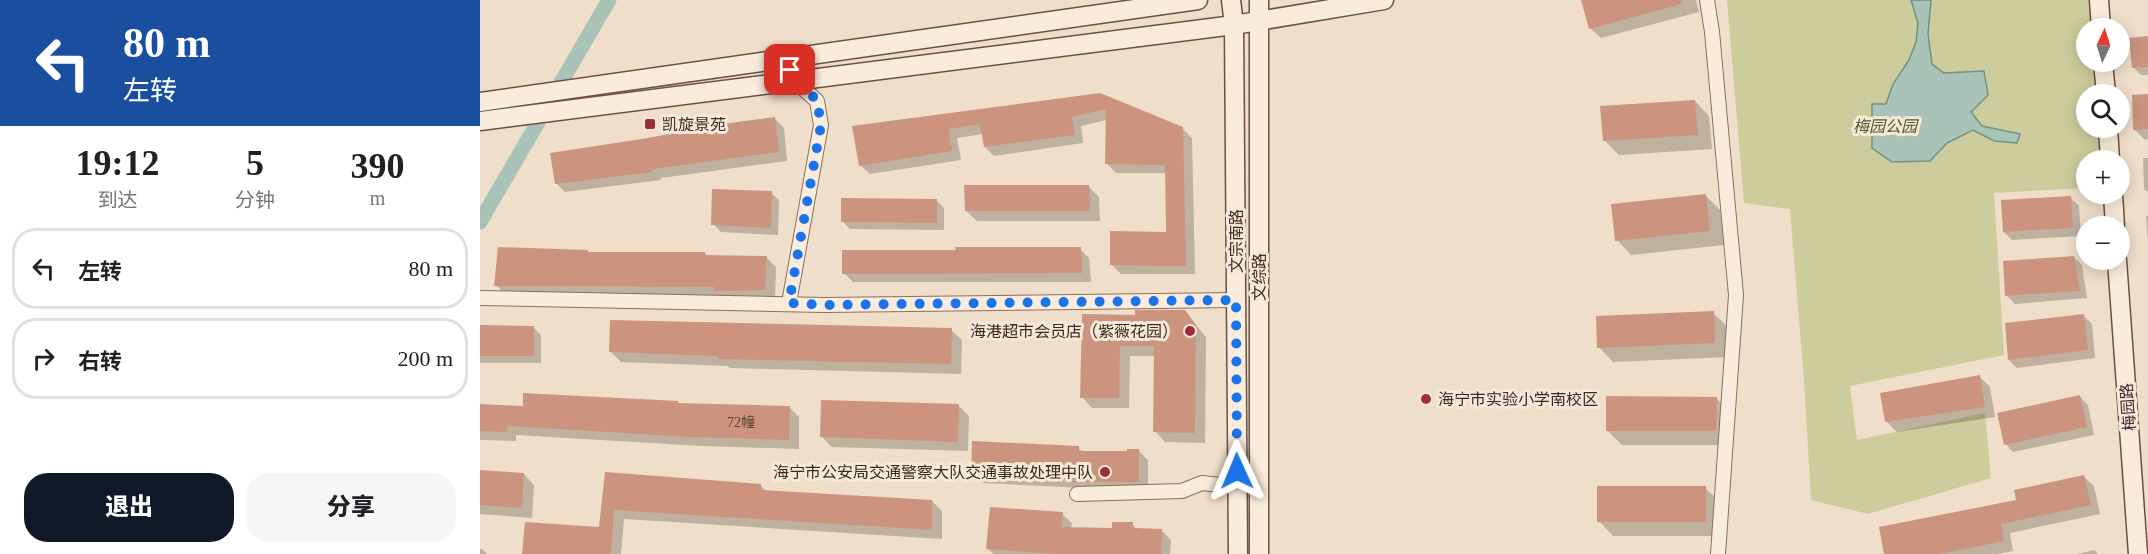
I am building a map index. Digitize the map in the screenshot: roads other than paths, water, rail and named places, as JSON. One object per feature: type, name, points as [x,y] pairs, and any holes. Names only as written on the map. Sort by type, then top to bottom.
[{"type":"main road","points":[[480,102],[1198,0]]},
{"type":"main road","name":"文宗南路","points":[[1231,0],[1234,25],[1238,554]]},
{"type":"main road","name":"文综路","points":[[1259,0],[1259,554]]},
{"type":"main road","points":[[480,122],[1234,25],[1384,0]]},
{"type":"main road","points":[[2099,0],[2100,18]]},
{"type":"main road","name":"梅园路","points":[[2118,270],[2138,554]]},
{"type":"street","points":[[1707,0],[1712,32],[1736,295],[1718,554]]},
{"type":"street","points":[[784,60],[795,81],[817,100],[821,125],[789,303]]},
{"type":"street","points":[[480,298],[824,305],[1236,300]]},
{"type":"street","points":[[1077,494],[1182,491],[1202,483],[1238,487]]},
{"type":"waterway","points":[[480,222],[609,0]]},
{"type":"place","name":"凯旋景苑","points":[[650,124]]},
{"type":"place","name":"海港超市会员店（紫薇花园）","points":[[1190,331]]},
{"type":"place","name":"海宁市实验小学南校区","points":[[1426,399]]},
{"type":"place","name":"海宁市公安局交通警察大队交通事故处理中队","points":[[1105,472]]},
{"type":"park label","name":"梅园公园","points":[[1885,126]]}]
